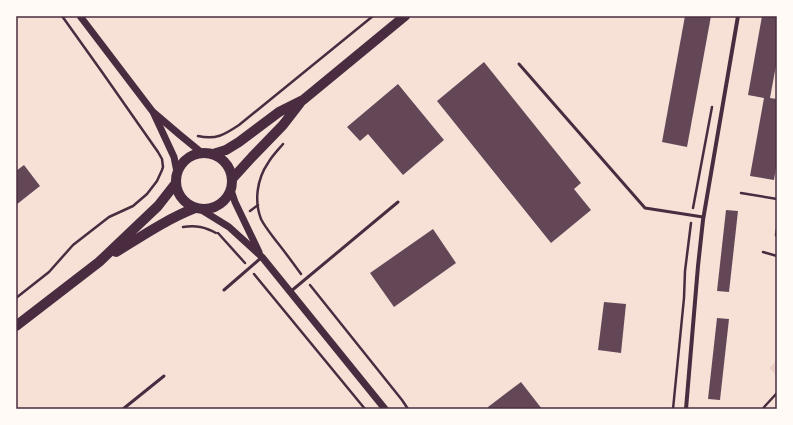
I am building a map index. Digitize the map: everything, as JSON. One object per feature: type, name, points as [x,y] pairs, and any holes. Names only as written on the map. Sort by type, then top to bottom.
[{"type":"main road","points":[[232,179],[283,125],[303,100],[405,16]]},
{"type":"main road","points":[[198,208],[186,203],[178,192],[176,183],[177,172],[183,162],[197,154],[213,154],[226,150],[279,112],[303,100]]},
{"type":"main road","points":[[99,262],[180,214],[198,208],[211,208],[225,200],[231,190],[232,179],[230,170],[222,159],[213,154]]},
{"type":"main road","points":[[16,326],[99,262],[158,206],[176,183]]},
{"type":"street","points":[[80,16],[153,112],[174,157],[177,172]]},
{"type":"street","points":[[686,409],[703,217],[738,16]]},
{"type":"street","points":[[153,112],[202,153]]},
{"type":"street","points":[[231,190],[235,202],[262,257]]},
{"type":"street","points":[[198,208],[229,227],[262,257],[384,409]]},
{"type":"lane","points":[[519,64],[645,208],[703,217]]},
{"type":"lane","points":[[290,292],[398,202]]},
{"type":"lane","points":[[224,290],[262,257]]},
{"type":"lane","points":[[123,409],[164,376]]},
{"type":"path","points":[[16,298],[49,272],[79,240],[109,217],[133,206],[147,194],[156,182],[163,167],[162,159],[158,152],[62,16]]},
{"type":"path","points":[[193,133],[198,136],[214,138],[230,132],[373,16]]},
{"type":"path","points":[[283,144],[267,164],[260,179],[257,197],[261,218],[265,226],[305,279],[408,409]]},
{"type":"path","points":[[741,194],[777,199]]},
{"type":"path","points":[[179,227],[199,226],[219,233],[365,409]]},
{"type":"path","points":[[777,229],[777,236]]},
{"type":"path","points":[[762,252],[777,256]]},
{"type":"path","points":[[763,409],[777,393]]},
{"type":"shaded area","points":[[777,360],[777,376],[769,368]]},
{"type":"building","points":[[685,16],[711,16],[687,147],[662,142]]},
{"type":"building","points":[[762,16],[777,16],[777,60],[770,98],[777,99],[777,161],[774,180],[750,176],[764,98],[748,95]]},
{"type":"building","points":[[484,62],[581,183],[574,189],[591,210],[551,243],[437,101]]},
{"type":"building","points":[[398,84],[444,140],[403,175],[368,134],[360,141],[347,127]]},
{"type":"building","points":[[24,165],[40,186],[16,205],[16,171]]},
{"type":"building","points":[[726,210],[738,211],[729,292],[717,291]]},
{"type":"building","points":[[433,229],[456,263],[394,307],[370,273]]},
{"type":"building","points":[[604,302],[626,304],[621,353],[598,350]]},
{"type":"building","points":[[717,318],[729,319],[720,400],[708,399]]},
{"type":"building","points":[[521,382],[542,409],[489,409],[488,407]]}]
